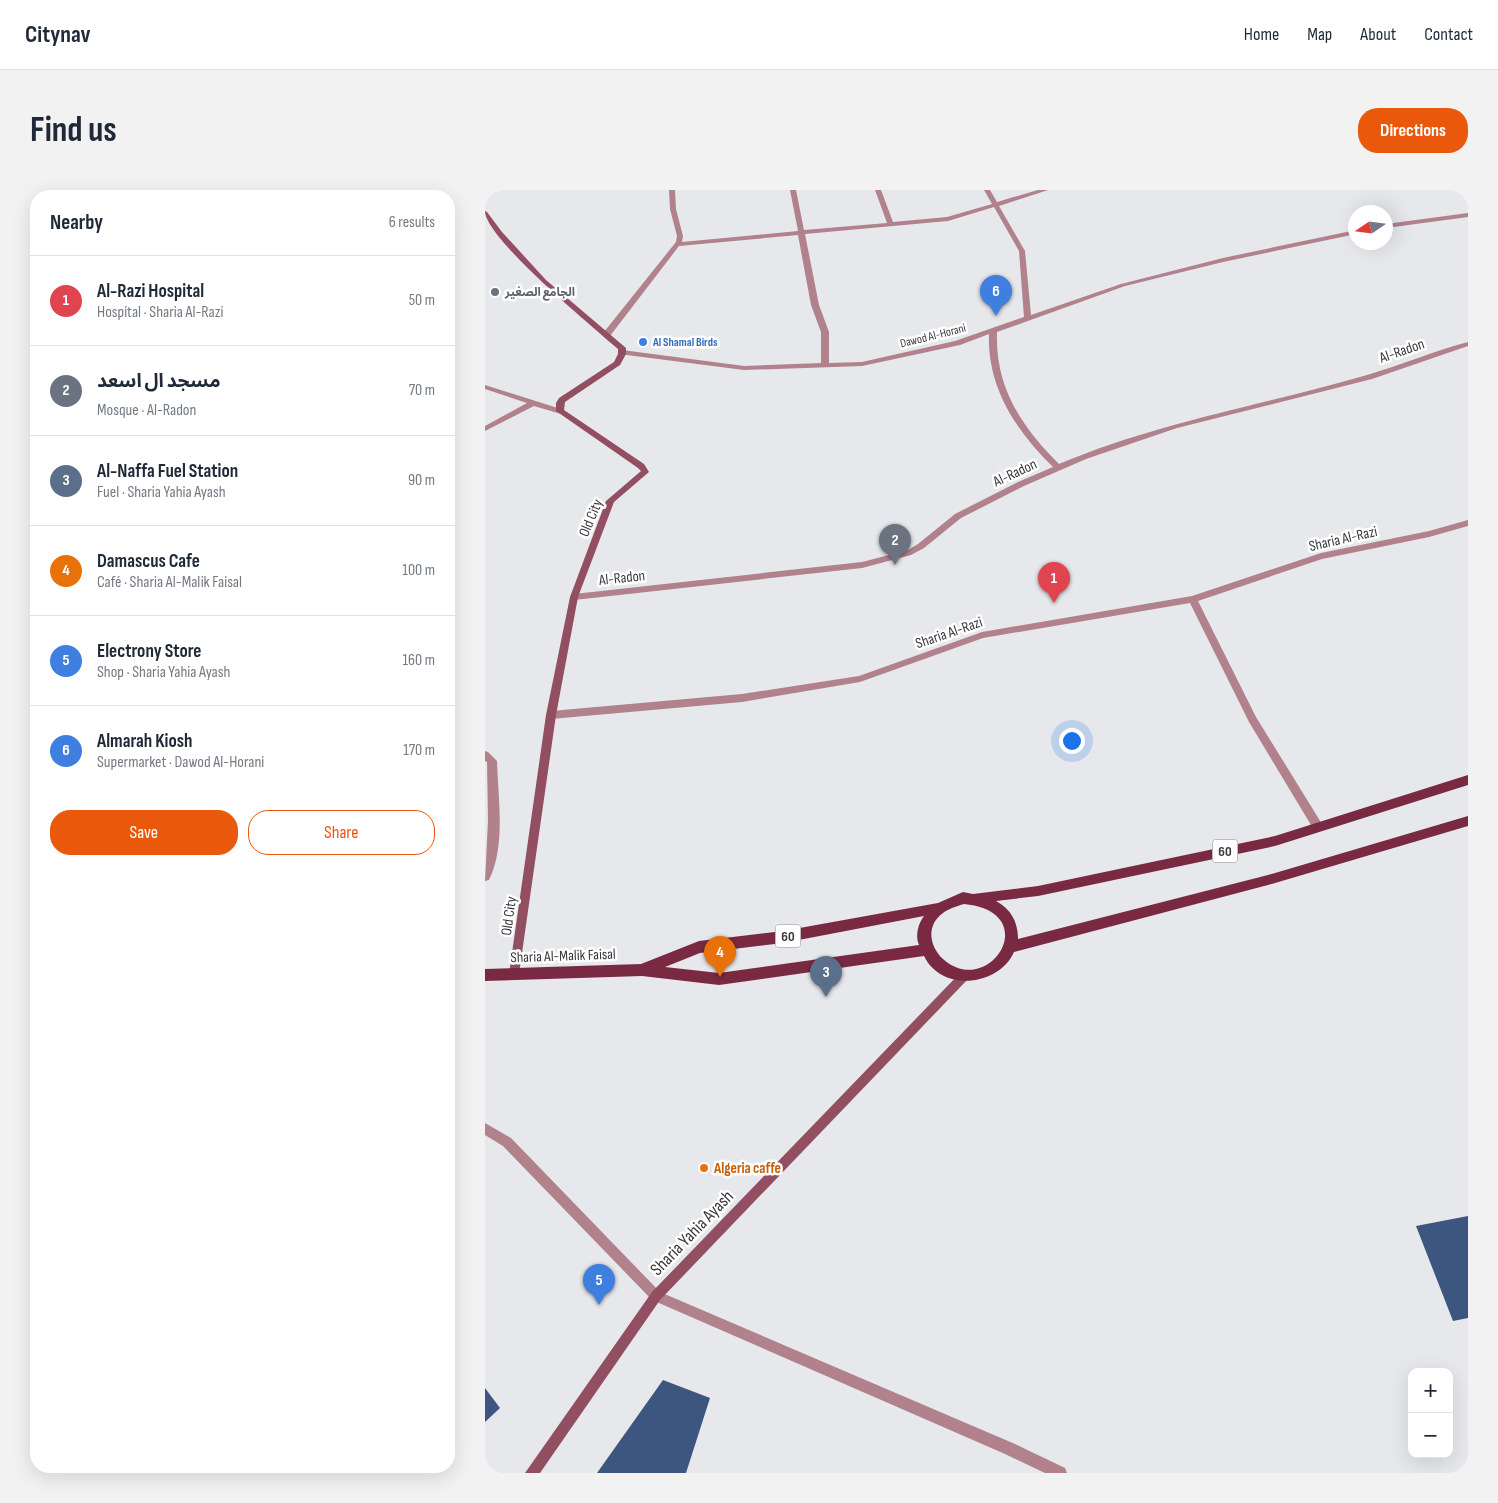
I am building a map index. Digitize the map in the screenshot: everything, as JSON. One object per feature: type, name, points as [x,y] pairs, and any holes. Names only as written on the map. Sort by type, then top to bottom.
[{"type":"main road","name":"60","points":[[977,898],[1038,891],[1275,841],[1468,780]]},
{"type":"main road","points":[[1010,947],[1268,880],[1468,822]]},
{"type":"main road","points":[[977,898],[996,907],[1009,922],[1012,934],[1010,947],[1004,958],[993,968],[980,974],[965,975],[951,972],[938,965],[924,943],[924,930],[929,918],[937,908],[956,900],[977,898]]},
{"type":"main road","name":"60","points":[[642,970],[699,947],[783,936],[937,908]]},
{"type":"main road","name":"60","points":[[642,970],[719,979],[927,950]]},
{"type":"main road","name":"Sharia Al-Malik Faisal","points":[[485,975],[642,970]]},
{"type":"street","points":[[485,195],[487,190]]},
{"type":"street","points":[[607,334],[677,244],[680,236],[673,209],[672,190]]},
{"type":"street","points":[[793,190],[815,305],[825,332],[825,365]]},
{"type":"street","points":[[878,190],[891,225]]},
{"type":"street","points":[[987,190],[1024,255],[1028,319]]},
{"type":"street","points":[[677,244],[948,220],[1045,190]]},
{"type":"street","points":[[485,213],[500,233],[544,281],[620,345],[622,352],[617,363],[562,400],[560,403],[561,412],[485,387]]},
{"type":"street","points":[[1393,225],[1468,215]]},
{"type":"street","name":"Dawod Al-Horani","points":[[622,352],[744,368],[862,364],[957,344],[1123,285],[1223,260],[1348,233]]},
{"type":"street","points":[[993,331],[993,353],[996,371],[1008,403],[1022,428],[1058,468]]},
{"type":"street","name":"Al-Radon","points":[[574,597],[862,565],[884,560],[919,547],[958,516],[1083,457],[1175,426],[1369,377],[1468,344]]},
{"type":"street","points":[[485,429],[534,403]]},
{"type":"street","name":"Old City","points":[[514,974],[551,715],[574,597],[610,501],[645,472],[641,466],[561,412]]},
{"type":"street","name":"Sharia Al-Razi","points":[[551,715],[742,698],[860,679],[981,635],[1193,599],[1321,556],[1468,524]]},
{"type":"street","points":[[1193,599],[1252,719],[1318,827]]},
{"type":"street","points":[[485,755],[492,761],[492,842],[488,872],[485,877]]},
{"type":"street","name":"Sharia Yahia Ayash","points":[[532,1473],[656,1296],[965,975]]},
{"type":"street","points":[[485,1129],[507,1142],[656,1296],[1009,1449],[1060,1473]]},
{"type":"building","points":[[1468,1216],[1468,1318],[1453,1321],[1416,1226]]},
{"type":"building","points":[[663,1380],[710,1398],[686,1473],[597,1473]]},
{"type":"building","points":[[485,1388],[500,1408],[485,1422]]},
{"type":"place","name":"الجامع الصغير","points":[[495,292]]},
{"type":"place","name":"Almarah Kiosh","points":[[996,316]]},
{"type":"place","name":"Al Shamal Birds","points":[[643,342]]},
{"type":"place","name":"مسجد ال اسعد","points":[[895,565]]},
{"type":"place","name":"Al-Razi Hospital","points":[[1054,603]]},
{"type":"place","name":"Damascus Cafe","points":[[720,977]]},
{"type":"place","name":"Al-Naffa Fuel Station","points":[[826,997]]},
{"type":"place","name":"Algeria caffe","points":[[704,1168]]},
{"type":"place","name":"Electrony Store","points":[[599,1305]]}]
